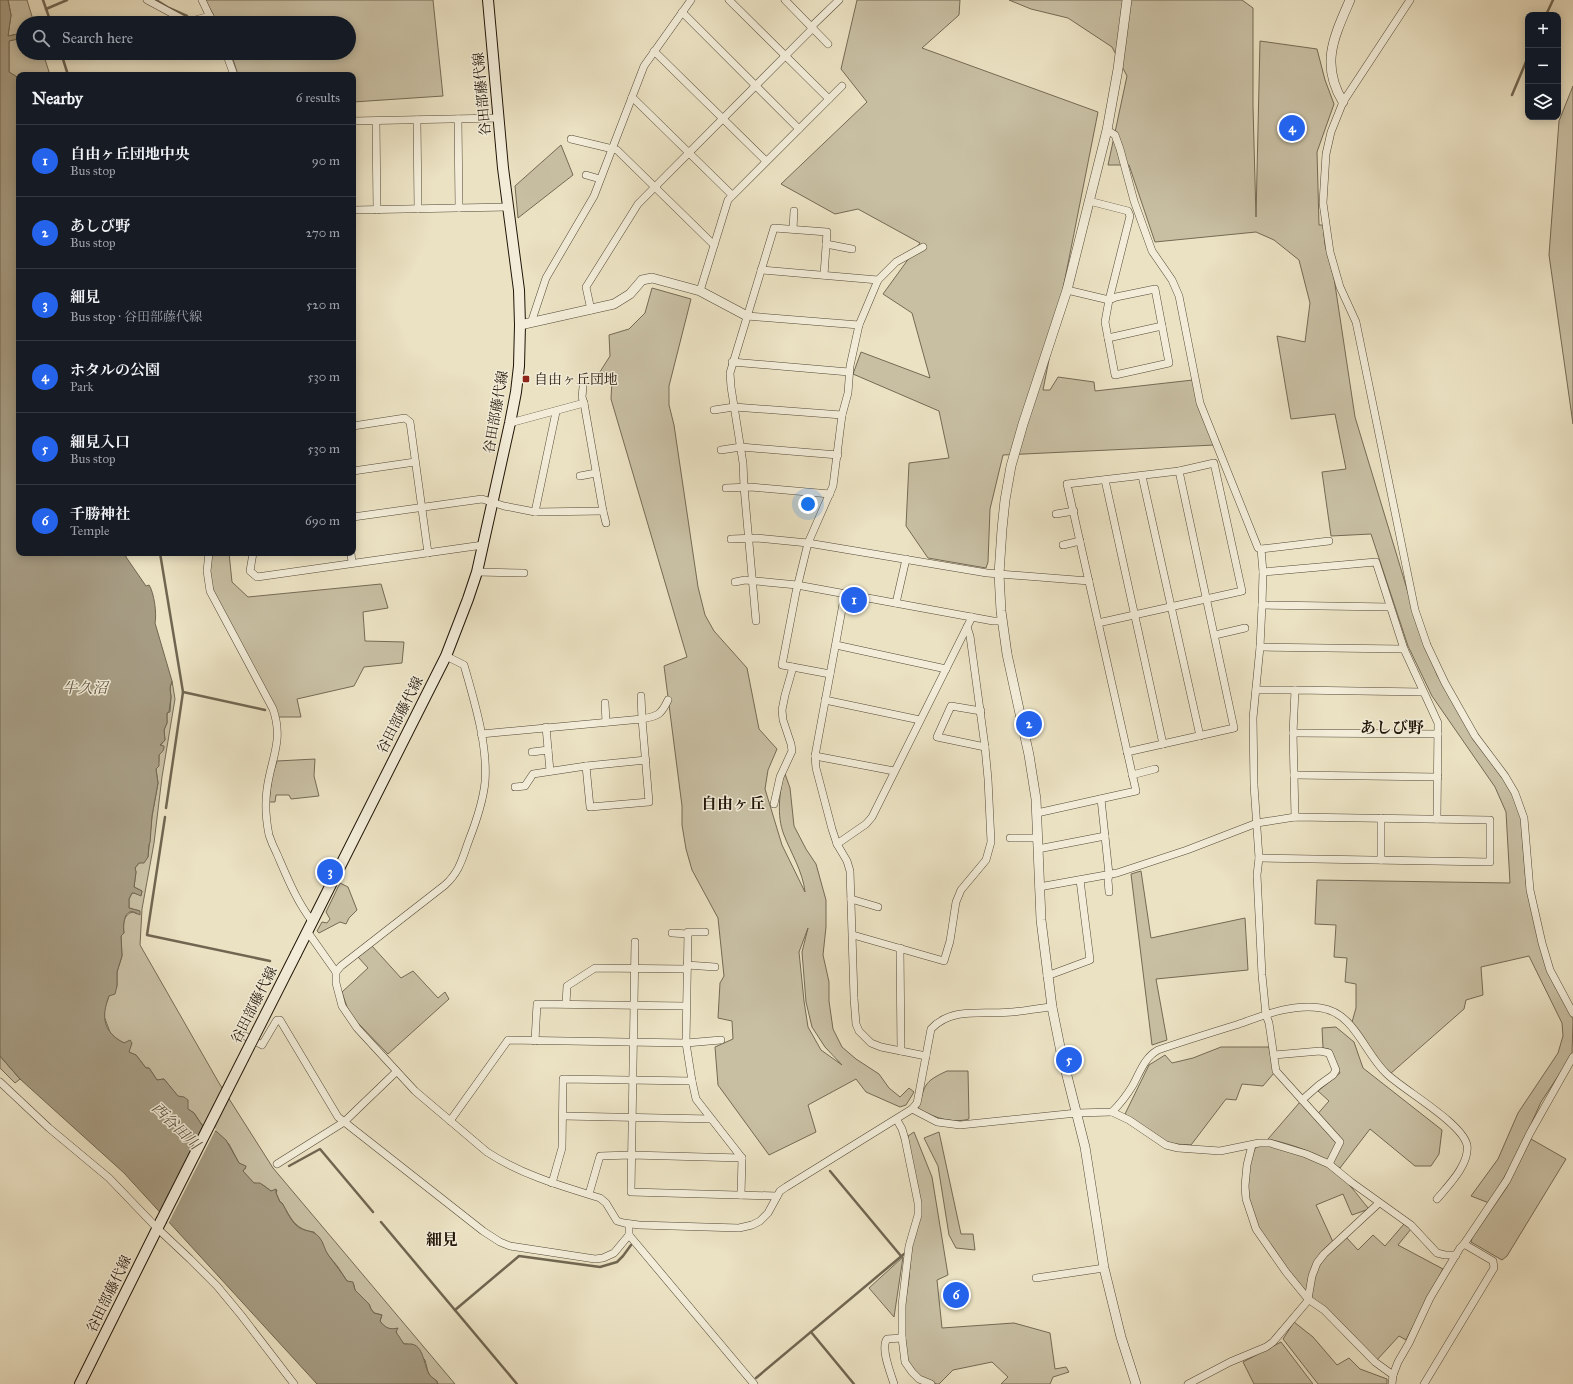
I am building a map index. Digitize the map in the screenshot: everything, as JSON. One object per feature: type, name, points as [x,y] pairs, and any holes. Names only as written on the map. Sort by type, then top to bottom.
[{"type":"main road","name":"谷田部藤代線","points":[[80,1384],[446,656],[477,572],[510,423],[518,379],[520,325],[519,290],[498,118],[488,0]]},
{"type":"street","points":[[147,0],[177,16]]},
{"type":"street","points":[[202,0],[210,16]]},
{"type":"street","points":[[729,0],[829,99]]},
{"type":"street","points":[[785,0],[828,44]]},
{"type":"street","points":[[591,310],[586,287],[638,204],[756,86],[838,0]]},
{"type":"street","points":[[1127,0],[1118,69],[1107,130],[1067,290],[1023,424],[1012,466],[1003,514],[999,574],[1002,621],[1035,786],[1041,920],[1052,1007],[1061,1052],[1085,1146],[1104,1268],[1121,1337],[1136,1384]]},
{"type":"street","points":[[1343,102],[1337,92],[1331,73],[1330,64],[1331,53],[1350,0]]},
{"type":"street","points":[[1410,0],[1343,102],[1331,132],[1326,154],[1323,203],[1325,223],[1337,279],[1356,322],[1400,524],[1416,610],[1426,645],[1435,665],[1475,736],[1505,776],[1520,806],[1524,818],[1530,890],[1542,944],[1550,970],[1573,1013]]},
{"type":"street","points":[[531,323],[546,278],[594,196],[644,66],[688,1]]},
{"type":"street","points":[[682,12],[799,129]]},
{"type":"street","points":[[654,51],[766,161]]},
{"type":"street","points":[[229,60],[233,72]]},
{"type":"street","points":[[700,291],[728,200],[842,86]]},
{"type":"street","points":[[632,97],[732,195]]},
{"type":"street","points":[[356,121],[498,118]]},
{"type":"street","points":[[458,119],[459,208]]},
{"type":"street","points":[[417,120],[418,209]]},
{"type":"street","points":[[376,121],[377,210]]},
{"type":"street","points":[[1107,130],[1114,135],[1120,149],[1134,201],[1152,251],[1172,280],[1179,296],[1200,403],[1258,548],[1261,549],[1264,572],[1260,647],[1253,718],[1253,750],[1259,858],[1258,882],[1262,976],[1266,1015],[1269,1023],[1276,1071],[1340,1142],[1329,1164]]},
{"type":"street","points":[[571,139],[618,150],[714,246]]},
{"type":"street","points":[[586,175],[600,179]]},
{"type":"street","points":[[1067,290],[1109,300],[1116,297],[1155,290],[1169,363],[1115,375],[1105,322],[1109,300],[1130,216],[1128,211],[1089,201]]},
{"type":"street","points":[[356,210],[508,207]]},
{"type":"street","points":[[793,229],[794,211]]},
{"type":"street","points":[[756,621],[743,463],[730,373],[732,362],[748,316],[774,228],[827,232],[824,275]]},
{"type":"street","points":[[826,244],[852,249]]},
{"type":"street","points":[[830,674],[782,665],[798,584],[808,543],[833,486],[842,416],[848,393],[849,372],[859,325],[878,280],[896,262],[923,247]]},
{"type":"street","points":[[761,270],[878,280]]},
{"type":"street","points":[[520,325],[614,304],[623,300],[640,282],[648,278],[668,281],[700,291],[748,316],[859,325]]},
{"type":"street","points":[[1108,338],[1162,326]]},
{"type":"street","points":[[732,362],[849,372]]},
{"type":"street","points":[[583,387],[582,397],[606,523]]},
{"type":"street","points":[[510,423],[556,412],[584,403]]},
{"type":"street","points":[[714,410],[734,408],[842,416]]},
{"type":"street","points":[[535,512],[556,412]]},
{"type":"street","points":[[356,426],[405,418],[410,422],[428,553]]},
{"type":"street","points":[[721,450],[741,447],[838,455]]},
{"type":"street","points":[[356,471],[415,462]]},
{"type":"street","points":[[1037,812],[1136,792],[1098,623],[1068,484],[1179,471],[1214,463],[1242,591],[1098,623]]},
{"type":"street","points":[[1127,752],[1234,728],[1179,471]]},
{"type":"street","points":[[580,476],[596,473]]},
{"type":"street","points":[[1142,476],[1200,736]]},
{"type":"street","points":[[1105,480],[1163,744]]},
{"type":"street","points":[[726,488],[830,494]]},
{"type":"street","points":[[356,517],[482,499],[504,506],[535,512],[603,510]]},
{"type":"street","points":[[1056,514],[1074,511]]},
{"type":"street","points":[[731,539],[749,538],[808,543],[999,574],[1089,581]]},
{"type":"street","points":[[1063,545],[1080,541]]},
{"type":"street","points":[[1261,549],[1329,541]]},
{"type":"street","points":[[252,556],[250,571],[257,577],[483,545]]},
{"type":"street","points":[[209,556],[207,571],[210,591],[273,709],[276,720],[277,746],[269,778],[266,802],[269,835],[283,868],[304,910],[312,921]]},
{"type":"street","points":[[351,556],[352,563]]},
{"type":"street","points":[[896,602],[906,559]]},
{"type":"street","points":[[1264,572],[1376,562],[1404,649],[1438,723],[1437,819]]},
{"type":"street","points":[[477,572],[524,573]]},
{"type":"street","points":[[735,582],[752,581],[798,584],[972,617],[1002,621]]},
{"type":"street","points":[[845,593],[815,756],[816,768],[837,844],[847,861],[850,871],[854,1012],[859,1031],[871,1043],[881,1047],[926,1056]]},
{"type":"street","points":[[1262,605],[1390,607]]},
{"type":"street","points":[[837,844],[869,821],[972,617]]},
{"type":"street","points":[[853,935],[944,961],[950,941],[956,902],[961,890],[986,860],[990,848],[991,824],[985,746],[970,636],[967,627]]},
{"type":"street","points":[[1215,635],[1245,628]]},
{"type":"street","points":[[836,645],[946,669]]},
{"type":"street","points":[[1260,647],[1404,649]]},
{"type":"street","points":[[336,972],[345,962],[445,886],[455,875],[474,827],[482,797],[485,771],[481,734],[464,665],[446,656]]},
{"type":"street","points":[[774,804],[780,776],[792,751],[783,720],[782,710],[793,667]]},
{"type":"street","points":[[1256,690],[1423,692]]},
{"type":"street","points":[[1295,690],[1293,732],[1295,817]]},
{"type":"street","points":[[586,766],[590,807],[649,802],[641,696]]},
{"type":"street","points":[[481,734],[642,719],[658,716],[664,710],[668,700]]},
{"type":"street","points":[[825,700],[920,720]]},
{"type":"street","points":[[605,703],[606,722]]},
{"type":"street","points":[[980,711],[951,706],[937,737],[985,746]]},
{"type":"street","points":[[546,727],[550,771]]},
{"type":"street","points":[[1293,732],[1438,734]]},
{"type":"street","points":[[532,752],[548,750]]},
{"type":"street","points":[[815,756],[894,771]]},
{"type":"street","points":[[515,787],[525,786],[533,774],[586,766],[646,760]]},
{"type":"street","points":[[1132,775],[1155,770]]},
{"type":"street","points":[[1294,774],[1438,777]]},
{"type":"street","points":[[1101,799],[1110,892]]},
{"type":"street","points":[[1040,887],[1109,874],[1187,850],[1257,823],[1295,817],[1490,820],[1490,862],[1259,858]]},
{"type":"street","points":[[1381,818],[1381,860]]},
{"type":"street","points":[[1038,849],[1105,836]]},
{"type":"street","points":[[1010,838],[1038,838]]},
{"type":"street","points":[[1047,976],[1090,960],[1080,880]]},
{"type":"street","points":[[851,899],[878,907]]},
{"type":"street","points":[[307,931],[336,972],[342,1006],[349,1017],[357,1028],[390,1062],[396,1072],[415,1091],[487,1152],[499,1160],[528,1174],[600,1198],[606,1203],[617,1221],[630,1224],[693,1228],[739,1228],[752,1225],[760,1221],[768,1212],[780,1191],[912,1110],[917,1102],[932,1029],[936,1023],[958,1014],[1010,1013],[1052,1007]]},
{"type":"street","points":[[672,933],[688,934],[688,932],[705,932]]},
{"type":"street","points":[[688,934],[686,1043],[692,1081],[696,1099],[742,1158],[741,1195]]},
{"type":"street","points":[[636,942],[631,1192],[777,1196]]},
{"type":"street","points":[[900,948],[901,1051]]},
{"type":"street","points":[[566,1004],[567,986],[595,968],[715,967]]},
{"type":"street","points":[[535,1041],[537,1004],[686,1006]]},
{"type":"street","points":[[1112,1112],[1120,1103],[1146,1060],[1153,1052],[1288,1008],[1319,1007],[1337,1013],[1352,1027],[1386,1074],[1459,1130],[1466,1141],[1467,1152],[1456,1177],[1437,1199]]},
{"type":"street","points":[[245,1036],[262,1046],[277,1020],[280,1020],[330,1106],[338,1117],[483,1231],[500,1242],[510,1246],[595,1259],[604,1258],[614,1252],[629,1235],[630,1224]]},
{"type":"street","points":[[450,1121],[508,1040],[686,1043],[721,1040]]},
{"type":"street","points":[[1274,1055],[1320,1051],[1329,1053],[1336,1070],[1302,1100]]},
{"type":"street","points":[[1392,1384],[1393,1375],[1398,1362],[1409,1343],[1430,1298],[1456,1255],[1507,1180],[1530,1133],[1573,1057]]},
{"type":"street","points":[[277,1164],[344,1122],[396,1072]]},
{"type":"street","points":[[552,1183],[562,1148],[563,1079],[692,1081]]},
{"type":"street","points":[[0,1082],[50,1128],[110,1178],[159,1225],[217,1286],[294,1384]]},
{"type":"street","points":[[912,1110],[937,1122],[960,1125],[1077,1113],[1112,1112],[1130,1120],[1166,1145],[1178,1148],[1220,1151],[1270,1143],[1306,1154],[1329,1164],[1379,1203],[1411,1225],[1437,1253],[1456,1255]]},
{"type":"street","points":[[563,1116],[711,1119]]},
{"type":"street","points":[[897,1120],[905,1138],[918,1203],[918,1214],[909,1246],[902,1306],[902,1338],[905,1362],[919,1379],[930,1384]]},
{"type":"street","points":[[1252,1145],[1247,1165],[1245,1186],[1246,1199],[1256,1229],[1286,1272],[1308,1299],[1324,1310],[1357,1346],[1393,1375]]},
{"type":"street","points":[[588,1194],[600,1156],[631,1155],[742,1158]]},
{"type":"street","points":[[1188,1384],[1230,1362],[1266,1347],[1272,1342],[1308,1299],[1312,1276],[1317,1263],[1324,1254],[1379,1203]]},
{"type":"street","points":[[629,1235],[754,1384]]},
{"type":"street","points":[[1424,1384],[1494,1268],[1493,1261],[1464,1244]]},
{"type":"street","points":[[1036,1278],[1104,1268]]},
{"type":"street","points":[[894,1384],[888,1366],[884,1342],[887,1339],[902,1338]]},
{"type":"shaded area","points":[[8,0],[27,0],[32,16],[16,16],[16,34],[8,36],[11,15]]},
{"type":"shaded area","points":[[205,0],[433,0],[443,96],[356,102],[356,72],[237,72],[233,60],[356,60],[356,16],[214,16]]},
{"type":"shaded area","points":[[857,0],[960,0],[959,15],[922,48],[1098,112],[1043,390],[1050,390],[1058,377],[1094,382],[1095,391],[1193,380],[1215,445],[1003,455],[990,509],[988,562],[986,568],[928,558],[906,526],[909,463],[949,458],[939,411],[853,374],[861,352],[930,378],[912,313],[883,294],[920,243],[858,209],[835,214],[781,184],[867,102],[841,69]]},
{"type":"shaded area","points":[[1009,0],[1242,0],[1253,8],[1253,107],[1256,217],[1260,41],[1317,49],[1325,80],[1334,104],[1317,152],[1319,225],[1323,225],[1325,245],[1334,278],[1355,417],[1413,609],[1437,675],[1509,785],[1521,816],[1526,883],[1556,988],[1573,1019],[1572,1055],[1541,1102],[1516,1157],[1489,1203],[1471,1196],[1498,1159],[1518,1113],[1558,1053],[1563,1036],[1562,1023],[1529,956],[1481,967],[1483,995],[1466,1000],[1464,1009],[1390,1074],[1384,1068],[1352,1022],[1356,1008],[1356,984],[1345,982],[1347,958],[1334,957],[1336,925],[1315,924],[1317,880],[1510,883],[1506,812],[1495,787],[1432,696],[1408,646],[1371,534],[1331,536],[1322,472],[1346,469],[1335,414],[1291,419],[1277,336],[1305,342],[1310,303],[1299,260],[1274,240],[1256,232],[1155,242],[1129,165],[1108,165],[1127,76],[1112,47],[1068,18],[1031,9]]},
{"type":"shaded area","points":[[16,39],[16,60],[45,60],[49,72],[16,72],[16,77],[9,72],[9,41]]},
{"type":"shaded area","points":[[1573,86],[1573,424],[1549,255],[1559,121],[1561,120],[1561,116]]},
{"type":"shaded area","points":[[561,145],[573,175],[518,218],[515,186]]},
{"type":"shaded area","points":[[652,288],[691,299],[669,386],[669,405],[674,425],[698,587],[705,615],[714,631],[747,668],[759,729],[777,749],[768,770],[765,789],[782,845],[805,892],[802,877],[784,835],[780,819],[780,795],[784,771],[790,788],[794,826],[816,864],[826,900],[826,927],[823,955],[829,982],[829,1001],[833,1029],[842,1047],[856,1059],[879,1074],[889,1088],[900,1097],[909,1088],[914,1092],[906,1105],[900,1107],[866,1092],[856,1079],[808,1105],[816,1132],[769,1155],[718,1085],[715,1047],[733,1039],[732,1021],[718,1018],[720,983],[724,976],[718,918],[692,870],[686,849],[664,666],[687,657],[611,399],[612,380],[598,375],[610,356],[609,335],[629,329],[645,313]],"holes":[[[808,928],[802,952],[806,1002],[812,1027],[825,1047],[842,1065],[821,1050],[808,1027],[799,952]]]},
{"type":"shaded area","points":[[212,556],[229,556],[232,582],[248,597],[381,584],[388,608],[363,612],[365,641],[404,642],[402,663],[364,667],[354,686],[297,699],[301,717],[278,717],[215,596],[209,576]]},
{"type":"shaded area","points":[[172,681],[175,699],[162,777],[154,843],[142,909],[140,945],[219,1083],[273,1168],[455,1384],[438,1384],[437,1381],[431,1377],[425,1360],[408,1344],[404,1344],[397,1335],[396,1329],[389,1329],[383,1325],[380,1321],[382,1315],[374,1313],[369,1304],[355,1290],[354,1285],[347,1281],[328,1255],[314,1232],[302,1229],[294,1222],[280,1202],[276,1193],[277,1190],[271,1191],[263,1185],[254,1183],[242,1171],[246,1168],[239,1163],[229,1144],[217,1132],[202,1125],[194,1113],[188,1109],[164,1079],[157,1080],[149,1068],[146,1068],[136,1055],[128,1052],[124,1043],[115,1038],[110,1032],[104,1016],[104,1010],[109,996],[117,986],[117,972],[122,956],[121,936],[124,933],[125,917],[130,913],[133,912],[137,914],[140,911],[129,908],[129,899],[132,893],[141,895],[142,891],[134,887],[136,872],[135,868],[139,863],[148,857],[152,816],[158,783],[156,769],[159,761],[159,755],[164,747],[160,746],[165,740],[164,730],[167,723],[167,713],[170,712],[170,688]]},
{"type":"shaded area","points":[[315,759],[314,776],[319,796],[291,799],[289,795],[276,795],[275,802],[269,802],[272,776],[277,761]]},
{"type":"shaded area","points":[[1141,871],[1151,938],[1245,918],[1248,970],[1156,979],[1167,1040],[1152,1045],[1131,874]]},
{"type":"shaded area","points":[[340,883],[348,887],[357,910],[349,918],[346,924],[340,922],[319,933],[317,931],[322,922],[327,923],[330,919],[326,912]]},
{"type":"shaded area","points":[[372,946],[401,978],[413,971],[438,998],[445,992],[449,999],[388,1054],[352,1017],[342,992],[368,968],[358,957]]},
{"type":"shaded area","points":[[1336,1027],[1354,1042],[1363,1068],[1442,1130],[1439,1154],[1431,1166],[1415,1166],[1370,1129],[1340,1168],[1324,1158],[1306,1150],[1268,1139],[1300,1102],[1314,1118],[1329,1101],[1318,1091],[1340,1073],[1329,1049],[1323,1048],[1322,1028]]},
{"type":"shaded area","points":[[1221,1047],[1269,1047],[1274,1073],[1263,1086],[1242,1084],[1236,1100],[1226,1099],[1191,1145],[1174,1144],[1163,1141],[1125,1114],[1149,1065],[1165,1055],[1172,1063],[1193,1058]]},
{"type":"shaded area","points":[[0,1056],[20,1079],[15,1083],[0,1068]]},
{"type":"shaded area","points":[[947,1071],[968,1071],[969,1119],[956,1121],[943,1119],[918,1109],[926,1085],[933,1078]]},
{"type":"shaded area","points":[[914,1132],[932,1177],[948,1275],[937,1280],[942,1328],[1014,1323],[1050,1333],[1055,1369],[1066,1367],[1069,1372],[1053,1377],[1050,1384],[1001,1384],[1008,1377],[992,1362],[953,1370],[939,1384],[920,1378],[909,1366],[904,1338],[904,1309],[909,1279],[911,1249],[919,1220],[908,1136]]},
{"type":"shaded area","points":[[939,1132],[961,1234],[973,1234],[975,1250],[956,1248],[949,1235],[938,1166],[924,1138]]},
{"type":"shaded area","points":[[1531,1139],[1566,1159],[1507,1256],[1502,1260],[1471,1242],[1472,1238],[1507,1187]]},
{"type":"shaded area","points":[[1267,1144],[1308,1157],[1331,1168],[1346,1182],[1369,1209],[1352,1215],[1343,1194],[1316,1205],[1333,1242],[1320,1255],[1306,1292],[1261,1233],[1256,1224],[1250,1202],[1248,1190],[1249,1167],[1256,1147]]},
{"type":"shaded area","points":[[1404,1224],[1411,1229],[1398,1245],[1443,1269],[1406,1340],[1399,1336],[1376,1361],[1310,1297],[1315,1277],[1321,1263],[1325,1257],[1346,1237],[1358,1250],[1373,1235],[1385,1246]]},
{"type":"shaded area","points":[[903,1257],[894,1317],[869,1288]]},
{"type":"shaded area","points":[[1294,1322],[1313,1337],[1337,1365],[1349,1358],[1360,1369],[1387,1379],[1387,1384],[1318,1384],[1283,1339]]},
{"type":"shaded area","points":[[1281,1342],[1313,1384],[1254,1384],[1243,1362]]},
{"type":"water","name":"牛久沼","points":[[0,0],[8,0],[11,15],[8,36],[16,34],[16,40],[9,41],[9,72],[16,76],[16,556],[126,556],[146,586],[149,585],[151,588],[155,603],[155,623],[172,681],[170,688],[171,697],[169,712],[167,713],[167,723],[164,730],[165,740],[160,745],[164,746],[164,748],[159,755],[159,766],[156,769],[158,783],[152,816],[148,857],[144,863],[139,863],[135,868],[136,872],[134,887],[142,891],[141,896],[132,893],[129,899],[129,908],[140,911],[140,915],[130,912],[124,920],[124,933],[121,936],[122,956],[117,972],[117,986],[115,994],[109,996],[106,1004],[106,1023],[108,1029],[117,1039],[124,1043],[130,1040],[132,1043],[129,1052],[136,1055],[146,1068],[149,1068],[157,1080],[164,1079],[178,1096],[184,1097],[188,1100],[188,1109],[194,1113],[202,1125],[217,1132],[226,1140],[239,1163],[246,1166],[243,1171],[254,1183],[260,1183],[271,1191],[276,1189],[280,1202],[294,1223],[300,1228],[314,1233],[319,1237],[327,1254],[347,1281],[353,1282],[355,1290],[369,1304],[374,1313],[382,1315],[380,1321],[388,1328],[398,1328],[396,1332],[404,1344],[415,1345],[421,1351],[429,1374],[438,1384],[317,1384],[124,1173],[20,1079],[0,1056]]},
{"type":"pier","points":[[205,1124],[216,1129],[168,1224],[159,1214]]},
{"type":"waterway","points":[[43,0],[49,16]]},
{"type":"waterway","points":[[46,9],[67,0]]},
{"type":"waterway","points":[[156,0],[187,16]]},
{"type":"waterway","points":[[1547,12],[1553,0]]},
{"type":"waterway","points":[[63,60],[67,72]]},
{"type":"waterway","points":[[1512,95],[1525,64]]},
{"type":"waterway","points":[[160,556],[183,692],[166,808]]},
{"type":"waterway","points":[[183,692],[265,710]]},
{"type":"waterway","points":[[165,817],[147,935],[270,961]]},
{"type":"waterway","points":[[289,1166],[320,1149],[373,1212]]},
{"type":"waterway","points":[[830,1171],[901,1256]]},
{"type":"waterway","points":[[381,1222],[517,1384]]},
{"type":"waterway","points":[[455,1310],[519,1256],[600,1267],[617,1262],[631,1245]]},
{"type":"waterway","points":[[756,1378],[904,1254]]},
{"type":"waterway","points":[[811,1332],[854,1384]]},
{"type":"place","name":"ホタルの公園","points":[[1292,128]]},
{"type":"place","name":"自由ヶ丘団地","points":[[526,379]]},
{"type":"place","name":"自由ヶ丘団地中央","points":[[854,600]]},
{"type":"place","name":"あしび野","points":[[1029,724]]},
{"type":"place","name":"細見","points":[[330,872]]},
{"type":"place","name":"細見入口","points":[[1069,1060]]},
{"type":"place","name":"千勝神社","points":[[956,1295]]},
{"type":"district","name":"あしび野","points":[[1392,727]]},
{"type":"district","name":"自由ヶ丘","points":[[733,803]]},
{"type":"district","name":"細見","points":[[442,1239]]},
{"type":"water label","name":"西谷田川","points":[[176,1126]]}]
